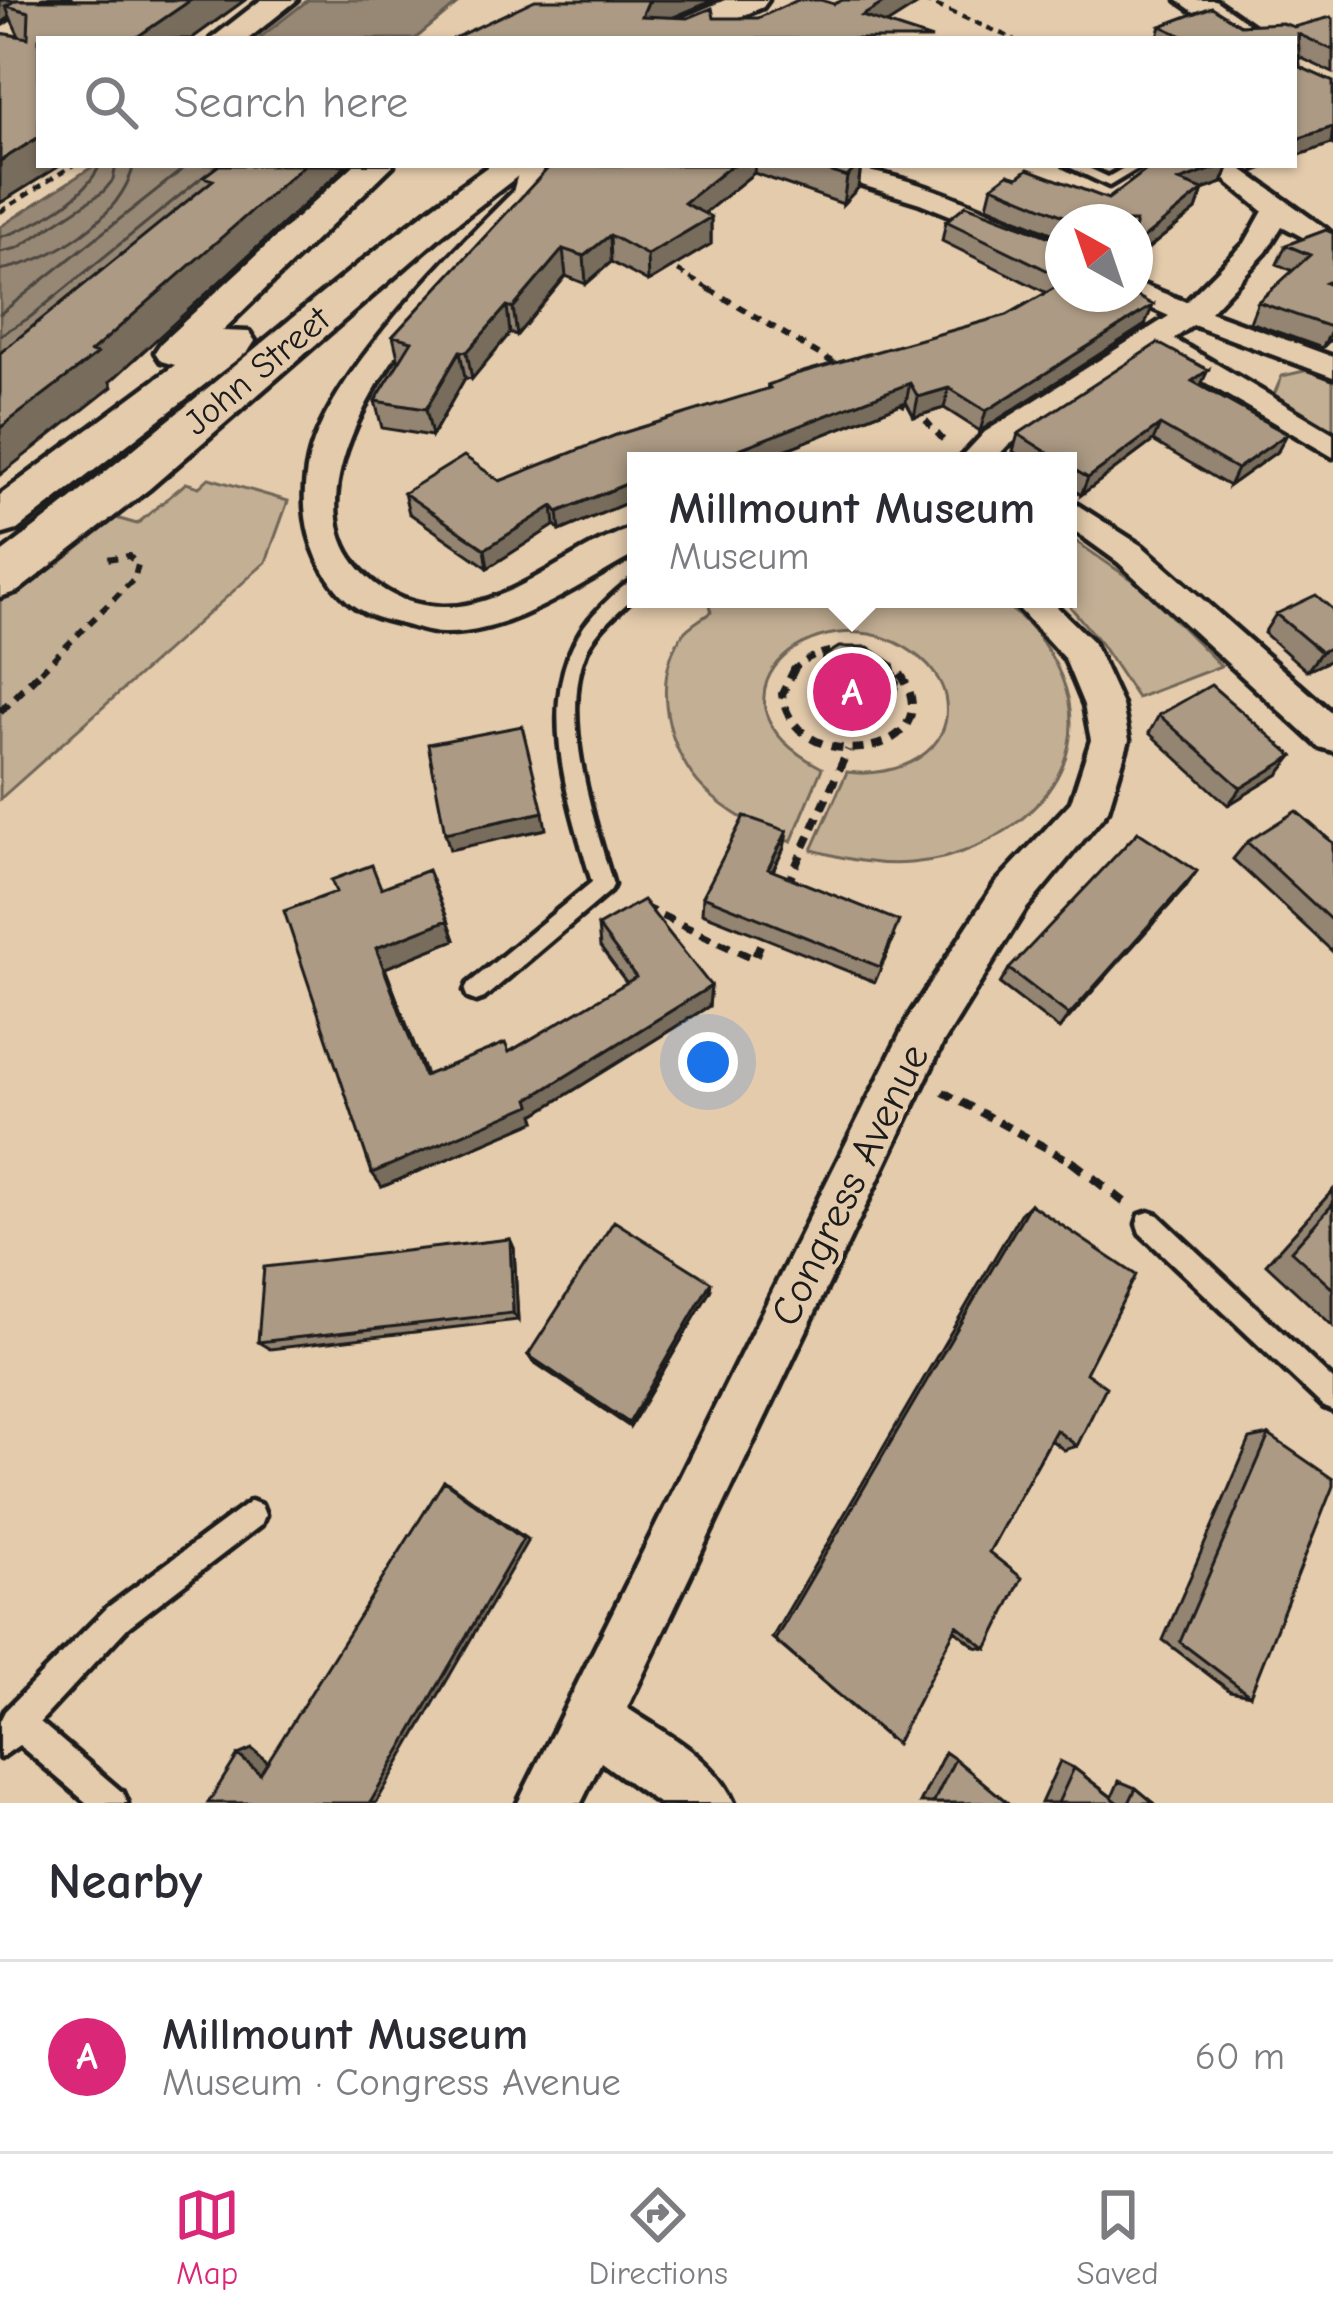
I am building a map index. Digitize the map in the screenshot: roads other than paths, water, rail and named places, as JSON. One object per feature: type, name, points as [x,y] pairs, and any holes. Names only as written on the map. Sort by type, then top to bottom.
[{"type":"main road","points":[[231,36],[281,0]]},
{"type":"main road","points":[[1193,0],[1250,36]]},
{"type":"main road","points":[[671,36],[764,8]]},
{"type":"main road","points":[[732,36],[764,8]]},
{"type":"main road","points":[[0,49],[36,57]]},
{"type":"main road","points":[[58,476],[72,446],[281,258],[373,168]]},
{"type":"main road","name":"John Street","points":[[0,519],[237,339],[442,168]]},
{"type":"main road","name":"John Street","points":[[0,579],[133,478],[429,226],[513,168]]},
{"type":"street","points":[[0,39],[58,0]]},
{"type":"street","points":[[523,168],[531,172],[525,194],[440,279],[352,398],[325,457],[321,503],[329,551],[356,593],[387,608],[442,620],[497,610],[627,544]]},
{"type":"street","points":[[834,168],[929,197],[1045,245]]},
{"type":"street","points":[[1224,168],[1277,210],[1333,245]]},
{"type":"street","points":[[964,452],[996,439],[1187,316],[1236,275],[1277,210]]},
{"type":"street","points":[[1153,299],[1187,316],[1264,338],[1333,368]]},
{"type":"street","points":[[1153,339],[1333,447]]},
{"type":"street","points":[[1077,516],[1130,554],[1333,736]]},
{"type":"street","name":"Congress Avenue","points":[[549,1803],[927,1028],[1010,897],[1088,810],[1110,740],[1103,705],[1080,652],[1037,608]]},
{"type":"street","points":[[592,1719],[704,1803]]},
{"type":"lane","points":[[1078,168],[1108,182],[1133,168]]},
{"type":"lane","points":[[476,991],[603,885],[580,808],[571,718],[573,662],[591,628],[627,594]]},
{"type":"lane","points":[[1149,1224],[1333,1398]]},
{"type":"lane","points":[[111,1803],[8,1732],[118,1617],[251,1516]]},
{"type":"water","points":[[308,0],[462,0],[419,36],[262,36]]},
{"type":"water","points":[[90,168],[256,168],[0,367],[0,227]]},
{"type":"place","name":"Millmount Museum","points":[[852,692]]}]
